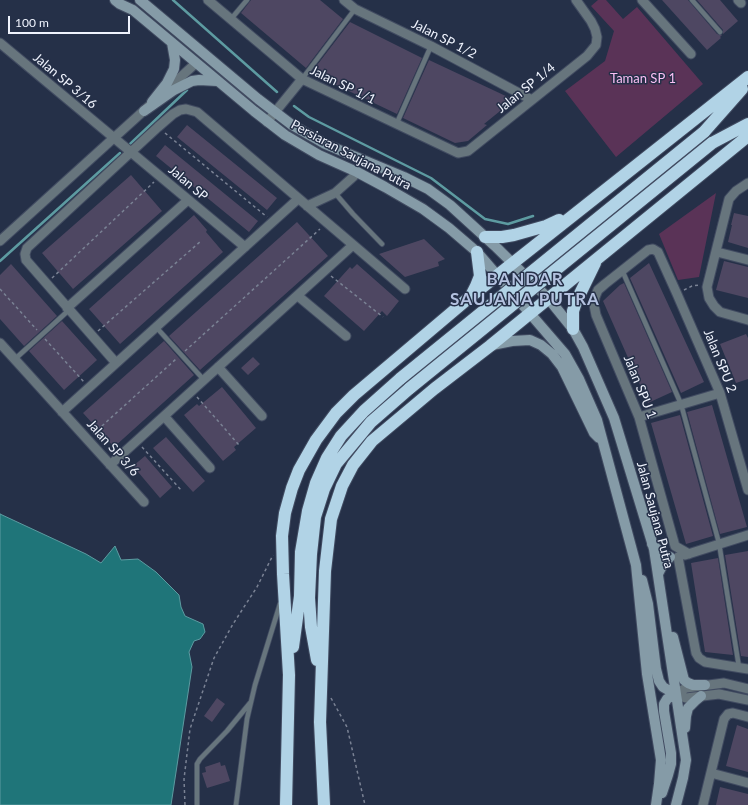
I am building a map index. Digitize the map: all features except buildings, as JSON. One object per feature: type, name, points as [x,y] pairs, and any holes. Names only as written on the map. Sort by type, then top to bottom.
[{"type":"highway","points":[[286,805],[289,675],[282,536],[285,513],[292,488],[299,470],[316,440],[336,413],[354,395],[470,297],[578,210],[748,77]]},
{"type":"highway","points":[[289,675],[300,596],[301,552],[308,511],[316,483],[327,458],[341,436],[364,411],[402,378],[704,132],[748,82]]},
{"type":"highway","points":[[321,679],[311,627],[309,598],[311,554],[315,517],[324,489],[336,464],[371,422],[410,388],[712,143],[748,124]]},
{"type":"highway","points":[[324,805],[320,722],[325,571],[331,519],[342,486],[353,465],[372,441],[434,389],[490,346],[748,136]]},
{"type":"highway","points":[[485,237],[514,235],[546,226],[578,210]]},
{"type":"highway","points":[[470,297],[480,276],[476,252]]},
{"type":"highway","points":[[573,329],[573,311],[576,302],[598,258]]},
{"type":"main road","name":"Persiaran Saujana Putra","points":[[115,0],[133,10],[267,122],[319,156],[357,172],[423,209],[449,228],[476,252],[497,276]]},
{"type":"main road","points":[[121,0],[133,10]]},
{"type":"main road","name":"Persiaran Saujana Putra","points":[[140,0],[292,125],[326,144],[404,177],[428,189],[450,205],[512,263]]},
{"type":"main road","points":[[144,111],[172,76],[175,60],[172,43]]},
{"type":"main road","points":[[144,111],[174,90],[192,81],[199,80],[218,82]]},
{"type":"main road","name":"Jalan Saujana Putra","points":[[512,263],[548,298],[573,329],[614,418],[652,544],[659,578],[686,766],[676,805]]},
{"type":"main road","points":[[497,276],[565,354],[579,379],[597,420],[636,565],[644,584],[659,681],[662,687],[675,694],[667,699],[664,704],[671,753],[671,764],[657,805]]},
{"type":"main road","points":[[490,346],[530,340],[541,345],[552,354],[562,367],[594,433],[603,442]]},
{"type":"main road","points":[[652,544],[664,556],[673,557]]},
{"type":"main road","points":[[673,557],[662,566],[659,578],[681,672],[684,680],[688,683],[705,686]]},
{"type":"main road","points":[[636,565],[647,674],[661,760],[657,805]]},
{"type":"main road","points":[[685,754],[686,716],[688,708],[701,696]]},
{"type":"street","name":"Jalan SP 1/1","points":[[208,0],[302,79],[396,125],[458,153],[463,153]]},
{"type":"street","name":"Jalan SP 1/2","points":[[344,0],[355,9],[431,46],[532,100]]},
{"type":"street","name":"Jalan SP 1/4","points":[[463,153],[468,151],[587,56],[596,45],[597,37],[591,21],[576,0]]},
{"type":"street","points":[[642,0],[690,54]]},
{"type":"street","name":"Jalan SP 3/16","points":[[0,43],[114,139]]},
{"type":"street","points":[[0,241],[196,63]]},
{"type":"street","points":[[267,122],[302,79]]},
{"type":"street","points":[[116,363],[46,284],[26,260],[25,254],[27,248],[173,114],[180,110],[186,109],[196,112],[405,289]]},
{"type":"street","name":"Jalan SP","points":[[114,139],[245,247]]},
{"type":"street","points":[[307,206],[335,193],[357,172]]},
{"type":"street","points":[[748,183],[729,198],[717,252],[707,287],[709,298],[720,312],[748,320]]},
{"type":"street","points":[[62,412],[298,199]]},
{"type":"street","points":[[68,309],[188,200]]},
{"type":"street","points":[[110,465],[353,245]]},
{"type":"street","name":"Jalan SPU 1","points":[[653,249],[648,250],[598,290],[594,305],[596,315],[640,417],[675,546]]},
{"type":"street","name":"Jalan SPU 2","points":[[653,249],[658,252],[720,393],[748,490]]},
{"type":"street","points":[[717,252],[748,260]]},
{"type":"street","points":[[298,296],[346,336]]},
{"type":"street","name":"Jalan SP 3/6","points":[[0,343],[144,502]]},
{"type":"street","points":[[218,367],[262,416]]},
{"type":"street","points":[[640,417],[720,393]]},
{"type":"street","points":[[164,416],[210,468]]},
{"type":"street","points":[[673,557],[689,554],[719,543],[748,535]]},
{"type":"street","points":[[689,554],[675,546],[673,557],[696,653],[699,658],[705,662],[743,668]]},
{"type":"street","points":[[675,694],[686,688],[724,683],[748,689]]},
{"type":"street","points":[[675,694],[686,698],[719,694],[748,700]]},
{"type":"street","points":[[703,805],[724,719],[728,714],[734,713],[748,717]]},
{"type":"street","points":[[711,773],[748,783]]},
{"type":"lane","points":[[231,18],[247,0]]},
{"type":"lane","points":[[692,0],[720,32]]},
{"type":"lane","points":[[302,79],[355,9]]},
{"type":"lane","points":[[396,125],[431,46]]},
{"type":"lane","points":[[335,193],[352,214],[382,244]]},
{"type":"lane","points":[[622,270],[681,404],[719,543],[743,668]]},
{"type":"lane","points":[[15,359],[68,309]]},
{"type":"lane","points":[[156,327],[204,380]]},
{"type":"lane","points":[[236,805],[254,685],[284,594]]},
{"type":"lane","points":[[197,805],[197,764],[200,758],[227,731],[251,702]]},
{"type":"path","points":[[158,128],[273,222]]},
{"type":"path","points":[[46,284],[160,177]]},
{"type":"path","points":[[87,439],[327,223]]},
{"type":"path","points":[[92,336],[201,241]]},
{"type":"path","points":[[325,271],[383,318]]},
{"type":"path","points":[[677,294],[692,286],[708,283]]},
{"type":"path","points":[[192,392],[239,445]]},
{"type":"path","points":[[137,441],[182,492]]},
{"type":"path","points":[[185,805],[184,778],[190,729],[214,658],[256,587],[273,554]]},
{"type":"path","points":[[328,692],[347,727],[365,805]]},
{"type":"green space","name":"Taman SP 1","points":[[598,0],[606,0],[623,19],[637,7],[703,84],[616,157],[565,91],[605,61],[614,31],[591,6]]},
{"type":"green space","points":[[716,193],[699,277],[678,280],[659,234]]},
{"type":"shaded area","points":[[0,514],[86,554],[101,563],[115,546],[121,560],[138,559],[156,572],[179,595],[181,607],[185,616],[203,624],[205,632],[200,639],[194,641],[189,652],[192,667],[171,805],[0,805]]},
{"type":"waterway","points":[[173,0],[277,92]]},
{"type":"waterway","points":[[130,144],[187,90]]},
{"type":"waterway","points":[[294,106],[309,117],[431,178],[485,219],[508,224],[533,216]]},
{"type":"waterway","points":[[0,261],[120,153]]},
{"type":"district","name":"BANDAR SAUJANA PUTRA","points":[[525,290]]}]
